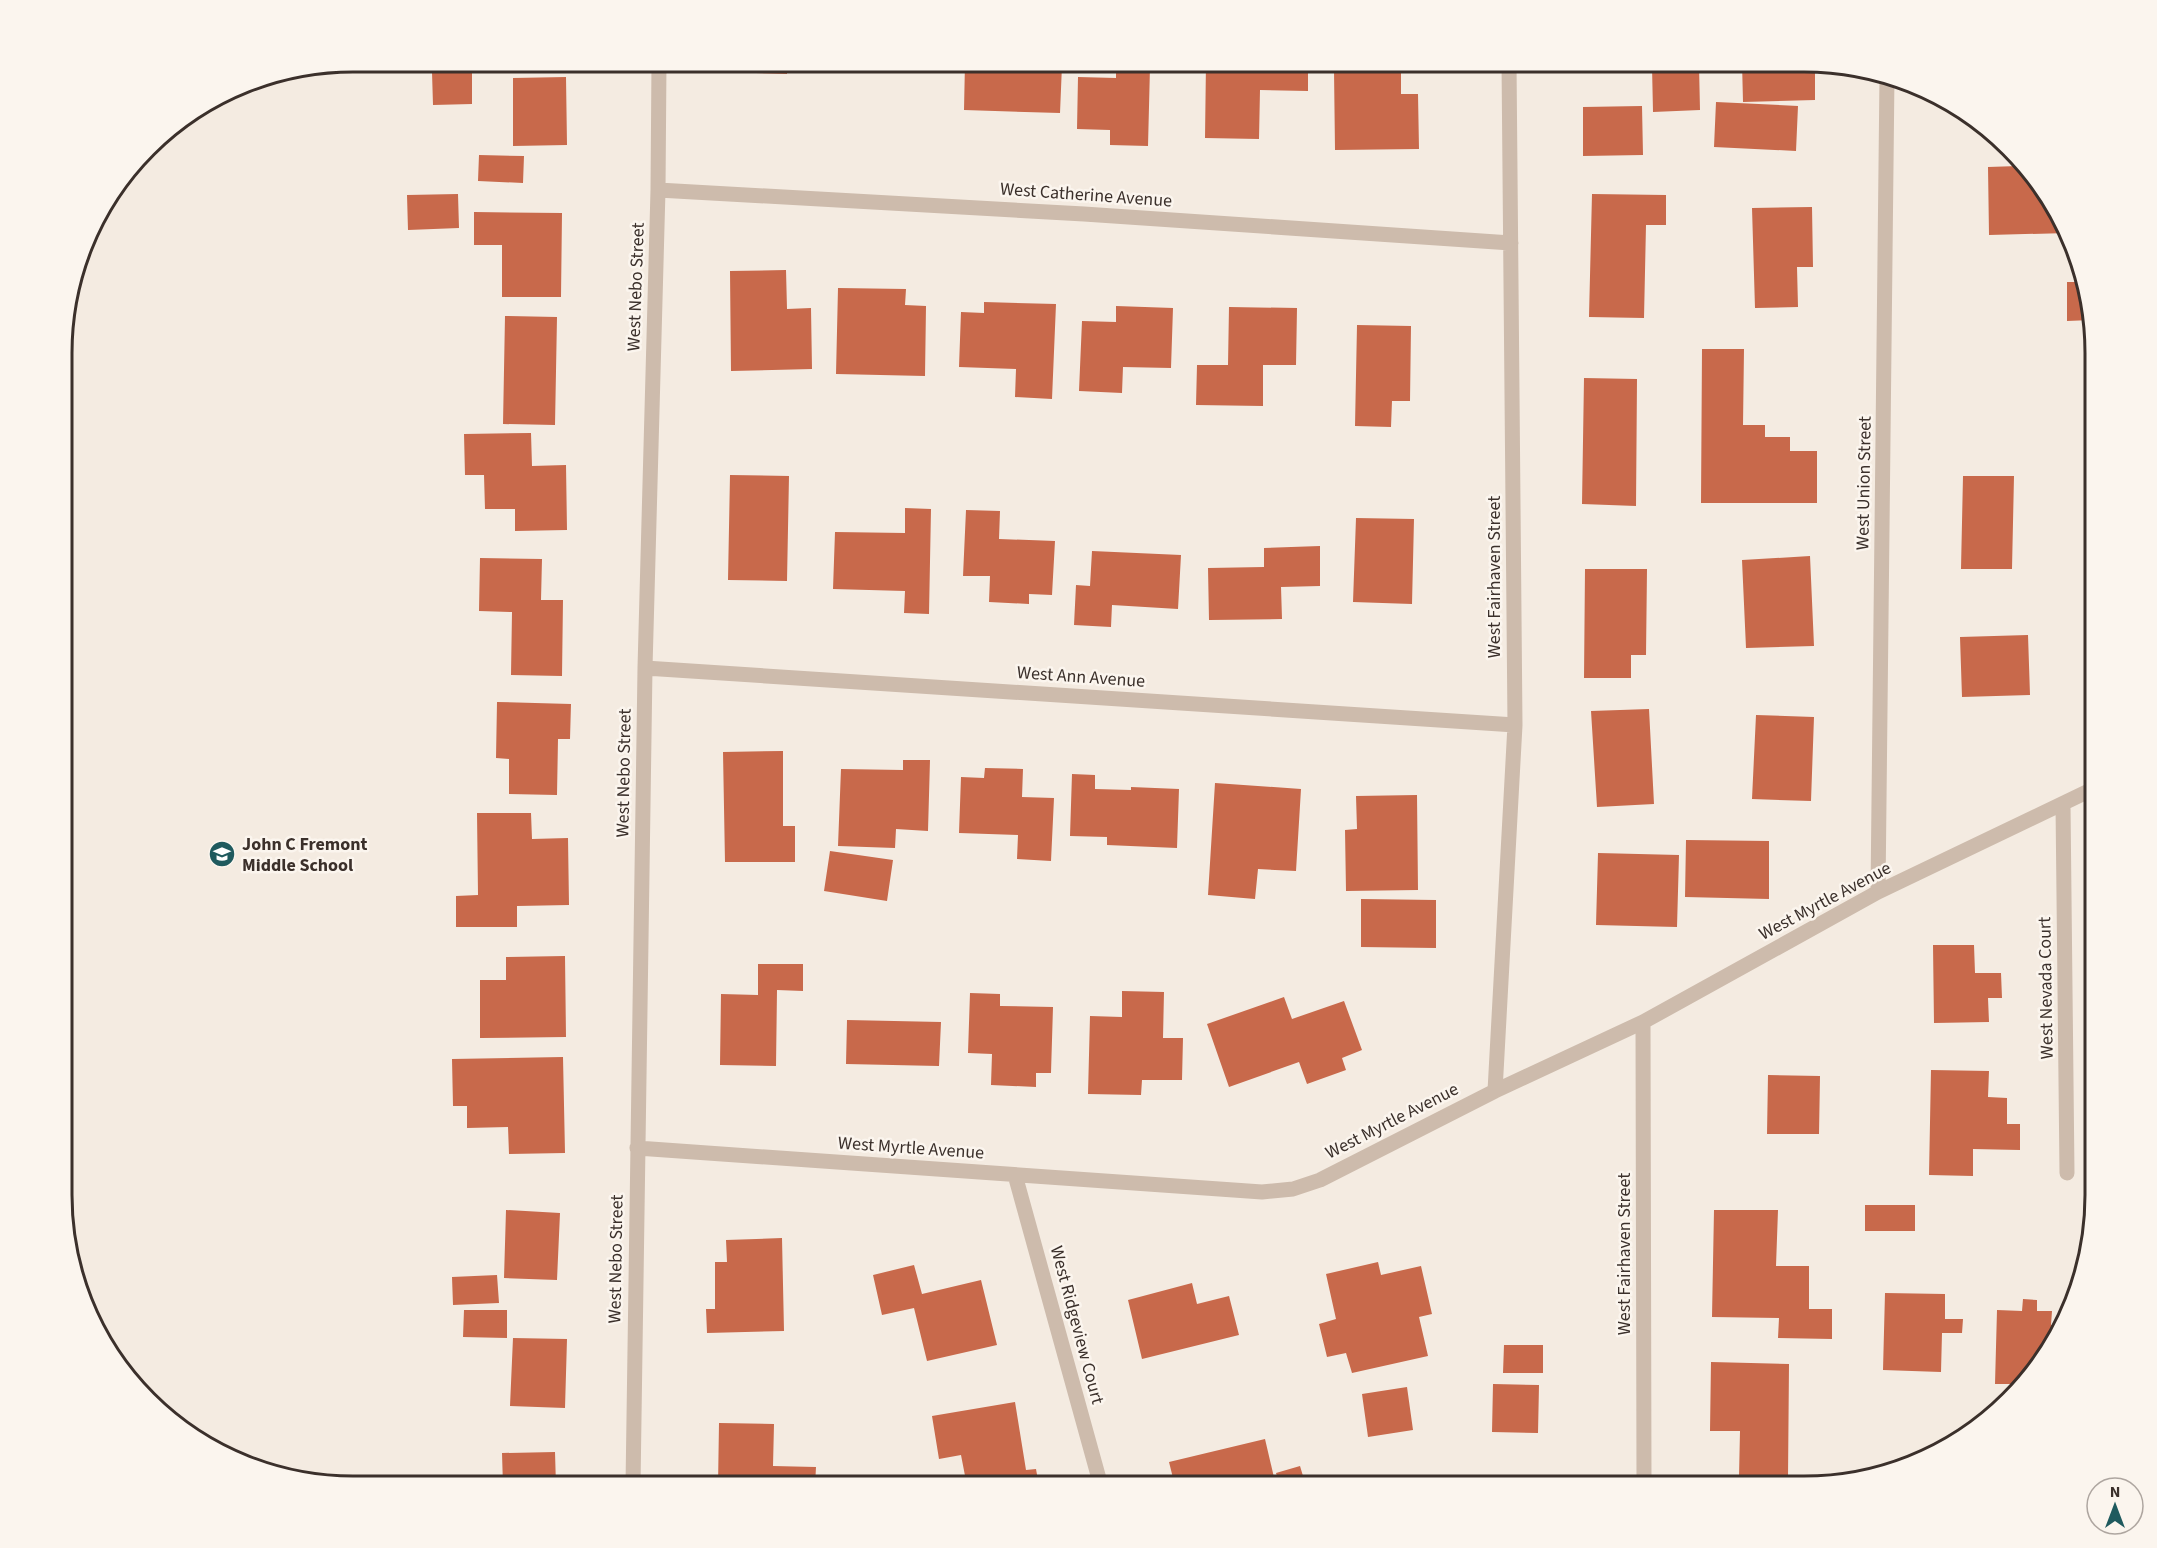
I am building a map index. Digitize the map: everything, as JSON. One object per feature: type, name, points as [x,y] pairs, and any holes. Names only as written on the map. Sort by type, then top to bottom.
[{"type":"street","name":"West Nebo Street","points":[[633,1476],[645,668],[658,190],[659,72]]},
{"type":"street","name":"West Fairhaven Street","points":[[1495,1091],[1515,725],[1509,72]]},
{"type":"street","name":"West Union Street","points":[[1878,892],[1887,85]]},
{"type":"street","name":"West Catherine Avenue","points":[[658,190],[1084,214],[1511,243]]},
{"type":"street","name":"West Ann Avenue","points":[[645,668],[1515,725]]},
{"type":"street","name":"West Myrtle Avenue","points":[[637,1148],[1262,1192],[1293,1190],[1320,1180],[1495,1091],[1643,1022],[1878,892],[2085,793]]},
{"type":"street","name":"West Nevada Court","points":[[2063,804],[2067,1173]]},
{"type":"street","name":"West Fairhaven Street","points":[[1643,1022],[1644,1476]]},
{"type":"street","name":"West Ridgeview Court","points":[[1015,1175],[1098,1476]]},
{"type":"building","points":[[432,72],[472,72],[472,104],[433,105]]},
{"type":"building","points":[[722,72],[787,72],[787,74]]},
{"type":"building","points":[[965,72],[1062,72],[1060,113],[964,110]]},
{"type":"building","points":[[1116,72],[1150,72],[1148,146],[1110,145],[1110,130],[1077,129],[1078,77],[1116,78]]},
{"type":"building","points":[[1206,72],[1308,72],[1308,91],[1260,90],[1259,139],[1205,138]]},
{"type":"building","points":[[1334,72],[1401,72],[1401,94],[1418,94],[1419,149],[1335,150]]},
{"type":"building","points":[[1652,72],[1699,72],[1700,110],[1653,112]]},
{"type":"building","points":[[1742,72],[1815,73],[1815,100],[1743,102]]},
{"type":"building","points":[[566,77],[567,145],[513,146],[513,78]]},
{"type":"building","points":[[1716,102],[1798,106],[1796,151],[1714,147]]},
{"type":"building","points":[[1642,106],[1643,155],[1583,156],[1583,107]]},
{"type":"building","points":[[479,155],[524,156],[523,183],[478,181]]},
{"type":"building","points":[[2013,166],[2038,197],[2058,233],[1989,235],[1988,167]]},
{"type":"building","points":[[458,194],[459,228],[408,230],[407,195]]},
{"type":"building","points":[[1592,194],[1666,195],[1666,225],[1646,225],[1644,318],[1589,317]]},
{"type":"building","points":[[1812,207],[1813,267],[1797,267],[1798,307],[1755,308],[1752,208]]},
{"type":"building","points":[[474,212],[562,213],[561,297],[502,297],[502,245],[474,245]]},
{"type":"building","points":[[786,270],[787,309],[811,308],[812,369],[731,371],[730,271]]},
{"type":"building","points":[[2067,282],[2076,282],[2083,320],[2067,321]]},
{"type":"building","points":[[838,288],[906,289],[905,305],[926,306],[925,376],[836,374]]},
{"type":"building","points":[[984,302],[1056,304],[1052,399],[1015,397],[1016,369],[959,367],[961,312],[984,313]]},
{"type":"building","points":[[1116,306],[1173,308],[1171,368],[1123,367],[1122,393],[1079,391],[1082,321],[1116,322]]},
{"type":"building","points":[[1229,307],[1297,308],[1296,365],[1263,365],[1263,406],[1196,405],[1197,365],[1228,365]]},
{"type":"building","points":[[505,316],[557,317],[555,425],[503,424]]},
{"type":"building","points":[[1357,325],[1411,326],[1410,401],[1392,401],[1391,427],[1355,426]]},
{"type":"building","points":[[1702,349],[1744,349],[1743,425],[1765,425],[1765,437],[1790,437],[1790,451],[1817,451],[1817,503],[1701,503]]},
{"type":"building","points":[[1584,378],[1637,379],[1636,506],[1582,504]]},
{"type":"building","points":[[531,433],[532,466],[566,465],[567,530],[515,531],[515,509],[485,509],[484,475],[465,475],[464,434]]},
{"type":"building","points":[[730,475],[789,476],[787,581],[728,580]]},
{"type":"building","points":[[1963,476],[2014,476],[2012,569],[1961,569]]},
{"type":"building","points":[[905,508],[931,509],[929,614],[904,613],[905,591],[833,589],[835,532],[905,533]]},
{"type":"building","points":[[966,510],[1000,511],[999,539],[1055,541],[1052,595],[1029,594],[1029,604],[989,602],[990,576],[963,576]]},
{"type":"building","points":[[1356,518],[1414,519],[1412,604],[1353,602]]},
{"type":"building","points":[[1320,546],[1320,586],[1281,587],[1282,619],[1209,620],[1208,568],[1264,567],[1264,548]]},
{"type":"building","points":[[1092,551],[1181,555],[1178,609],[1112,605],[1111,627],[1074,625],[1076,585],[1090,586]]},
{"type":"building","points":[[1810,556],[1814,646],[1746,648],[1742,560]]},
{"type":"building","points":[[480,558],[542,559],[541,600],[563,600],[562,676],[511,675],[512,612],[479,611]]},
{"type":"building","points":[[1585,569],[1647,569],[1646,655],[1631,655],[1631,678],[1584,678]]},
{"type":"building","points":[[2028,635],[2030,695],[1962,697],[1960,637]]},
{"type":"building","points":[[497,702],[571,704],[570,739],[558,739],[557,795],[509,794],[509,759],[496,758]]},
{"type":"building","points":[[1649,709],[1654,804],[1597,807],[1591,711]]},
{"type":"building","points":[[1756,715],[1814,717],[1811,801],[1752,799]]},
{"type":"building","points":[[783,751],[783,826],[795,826],[795,862],[725,862],[723,752]]},
{"type":"building","points":[[903,760],[930,760],[928,831],[896,829],[895,848],[838,846],[841,769],[903,770]]},
{"type":"building","points":[[985,768],[1023,769],[1022,797],[1054,798],[1051,861],[1017,859],[1018,835],[959,833],[961,777],[984,778]]},
{"type":"building","points":[[1072,774],[1095,775],[1095,789],[1131,790],[1131,787],[1179,789],[1177,848],[1107,845],[1107,837],[1070,836]]},
{"type":"building","points":[[1215,783],[1301,789],[1296,871],[1258,869],[1255,899],[1208,895]]},
{"type":"building","points":[[1417,795],[1418,890],[1346,891],[1345,830],[1357,829],[1356,796]]},
{"type":"building","points":[[477,813],[531,813],[532,839],[568,838],[569,905],[517,906],[517,927],[456,927],[456,896],[478,895]]},
{"type":"building","points":[[1686,840],[1769,841],[1769,899],[1685,897]]},
{"type":"building","points":[[830,851],[893,860],[887,901],[824,891]]},
{"type":"building","points":[[1598,853],[1679,855],[1677,927],[1596,925]]},
{"type":"building","points":[[1361,899],[1436,900],[1436,948],[1361,947]]},
{"type":"building","points":[[1933,945],[1974,945],[1975,973],[2001,973],[2002,998],[1988,998],[1989,1022],[1934,1023]]},
{"type":"building","points":[[565,956],[566,1037],[480,1038],[480,980],[506,980],[506,957]]},
{"type":"building","points":[[758,964],[803,964],[803,991],[777,990],[776,1066],[720,1065],[721,994],[758,995]]},
{"type":"building","points":[[1122,991],[1164,992],[1163,1038],[1183,1038],[1182,1080],[1142,1080],[1141,1095],[1088,1094],[1090,1016],[1122,1017]]},
{"type":"building","points":[[970,993],[1000,994],[1000,1006],[1053,1007],[1051,1073],[1036,1073],[1036,1087],[991,1085],[992,1054],[968,1053]]},
{"type":"building","points":[[1284,997],[1292,1019],[1344,1001],[1362,1050],[1342,1058],[1346,1070],[1307,1084],[1299,1062],[1229,1087],[1207,1024]]},
{"type":"building","points":[[847,1020],[941,1022],[939,1066],[846,1064]]},
{"type":"building","points":[[563,1057],[565,1153],[509,1154],[508,1127],[467,1128],[467,1106],[453,1106],[452,1059]]},
{"type":"building","points":[[1931,1070],[1989,1071],[1988,1097],[2007,1098],[2007,1124],[2020,1124],[2020,1150],[1973,1149],[1973,1176],[1929,1175]]},
{"type":"building","points":[[1768,1075],[1820,1076],[1819,1134],[1767,1134]]},
{"type":"building","points":[[1865,1205],[1915,1205],[1915,1231],[1865,1231]]},
{"type":"building","points":[[506,1210],[560,1213],[557,1280],[504,1278]]},
{"type":"building","points":[[1714,1210],[1778,1210],[1776,1266],[1809,1266],[1809,1309],[1832,1309],[1832,1339],[1778,1338],[1779,1318],[1712,1317]]},
{"type":"building","points":[[782,1238],[784,1331],[707,1333],[706,1309],[715,1309],[715,1262],[727,1262],[726,1240]]},
{"type":"building","points":[[1378,1262],[1381,1275],[1421,1266],[1432,1314],[1419,1317],[1428,1356],[1352,1373],[1346,1353],[1327,1357],[1319,1324],[1336,1319],[1326,1274]]},
{"type":"building","points":[[914,1265],[922,1294],[981,1280],[997,1345],[927,1361],[914,1308],[882,1315],[873,1275]]},
{"type":"building","points":[[497,1275],[499,1303],[453,1305],[452,1277]]},
{"type":"building","points":[[1192,1283],[1197,1304],[1229,1296],[1239,1335],[1142,1359],[1128,1300]]},
{"type":"building","points":[[1885,1293],[1945,1294],[1945,1319],[1963,1319],[1962,1333],[1942,1333],[1941,1372],[1883,1370]]},
{"type":"building","points":[[2023,1299],[2037,1300],[2037,1311],[2052,1311],[2051,1325],[2053,1325],[2038,1351],[2012,1384],[1995,1384],[1997,1310],[2022,1311]]},
{"type":"building","points":[[464,1310],[507,1310],[507,1338],[463,1337]]},
{"type":"building","points":[[513,1338],[567,1339],[565,1408],[510,1406]]},
{"type":"building","points":[[1504,1345],[1543,1345],[1543,1373],[1503,1373]]},
{"type":"building","points":[[1711,1362],[1789,1364],[1788,1476],[1739,1476],[1740,1431],[1710,1431]]},
{"type":"building","points":[[1493,1384],[1539,1385],[1538,1433],[1492,1432]]},
{"type":"building","points":[[1407,1387],[1413,1430],[1368,1437],[1362,1394]]},
{"type":"building","points":[[1015,1402],[1026,1470],[1036,1469],[1037,1476],[965,1476],[961,1455],[939,1459],[932,1416]]},
{"type":"building","points":[[719,1423],[774,1424],[773,1466],[816,1467],[816,1476],[718,1476]]},
{"type":"building","points":[[1265,1439],[1274,1476],[1172,1476],[1169,1462]]},
{"type":"building","points":[[555,1452],[556,1476],[503,1476],[502,1453]]},
{"type":"building","points":[[1300,1466],[1303,1476],[1277,1476],[1276,1473]]},
{"type":"place","name":"John C Fremont Middle School","points":[[222,854]]}]
